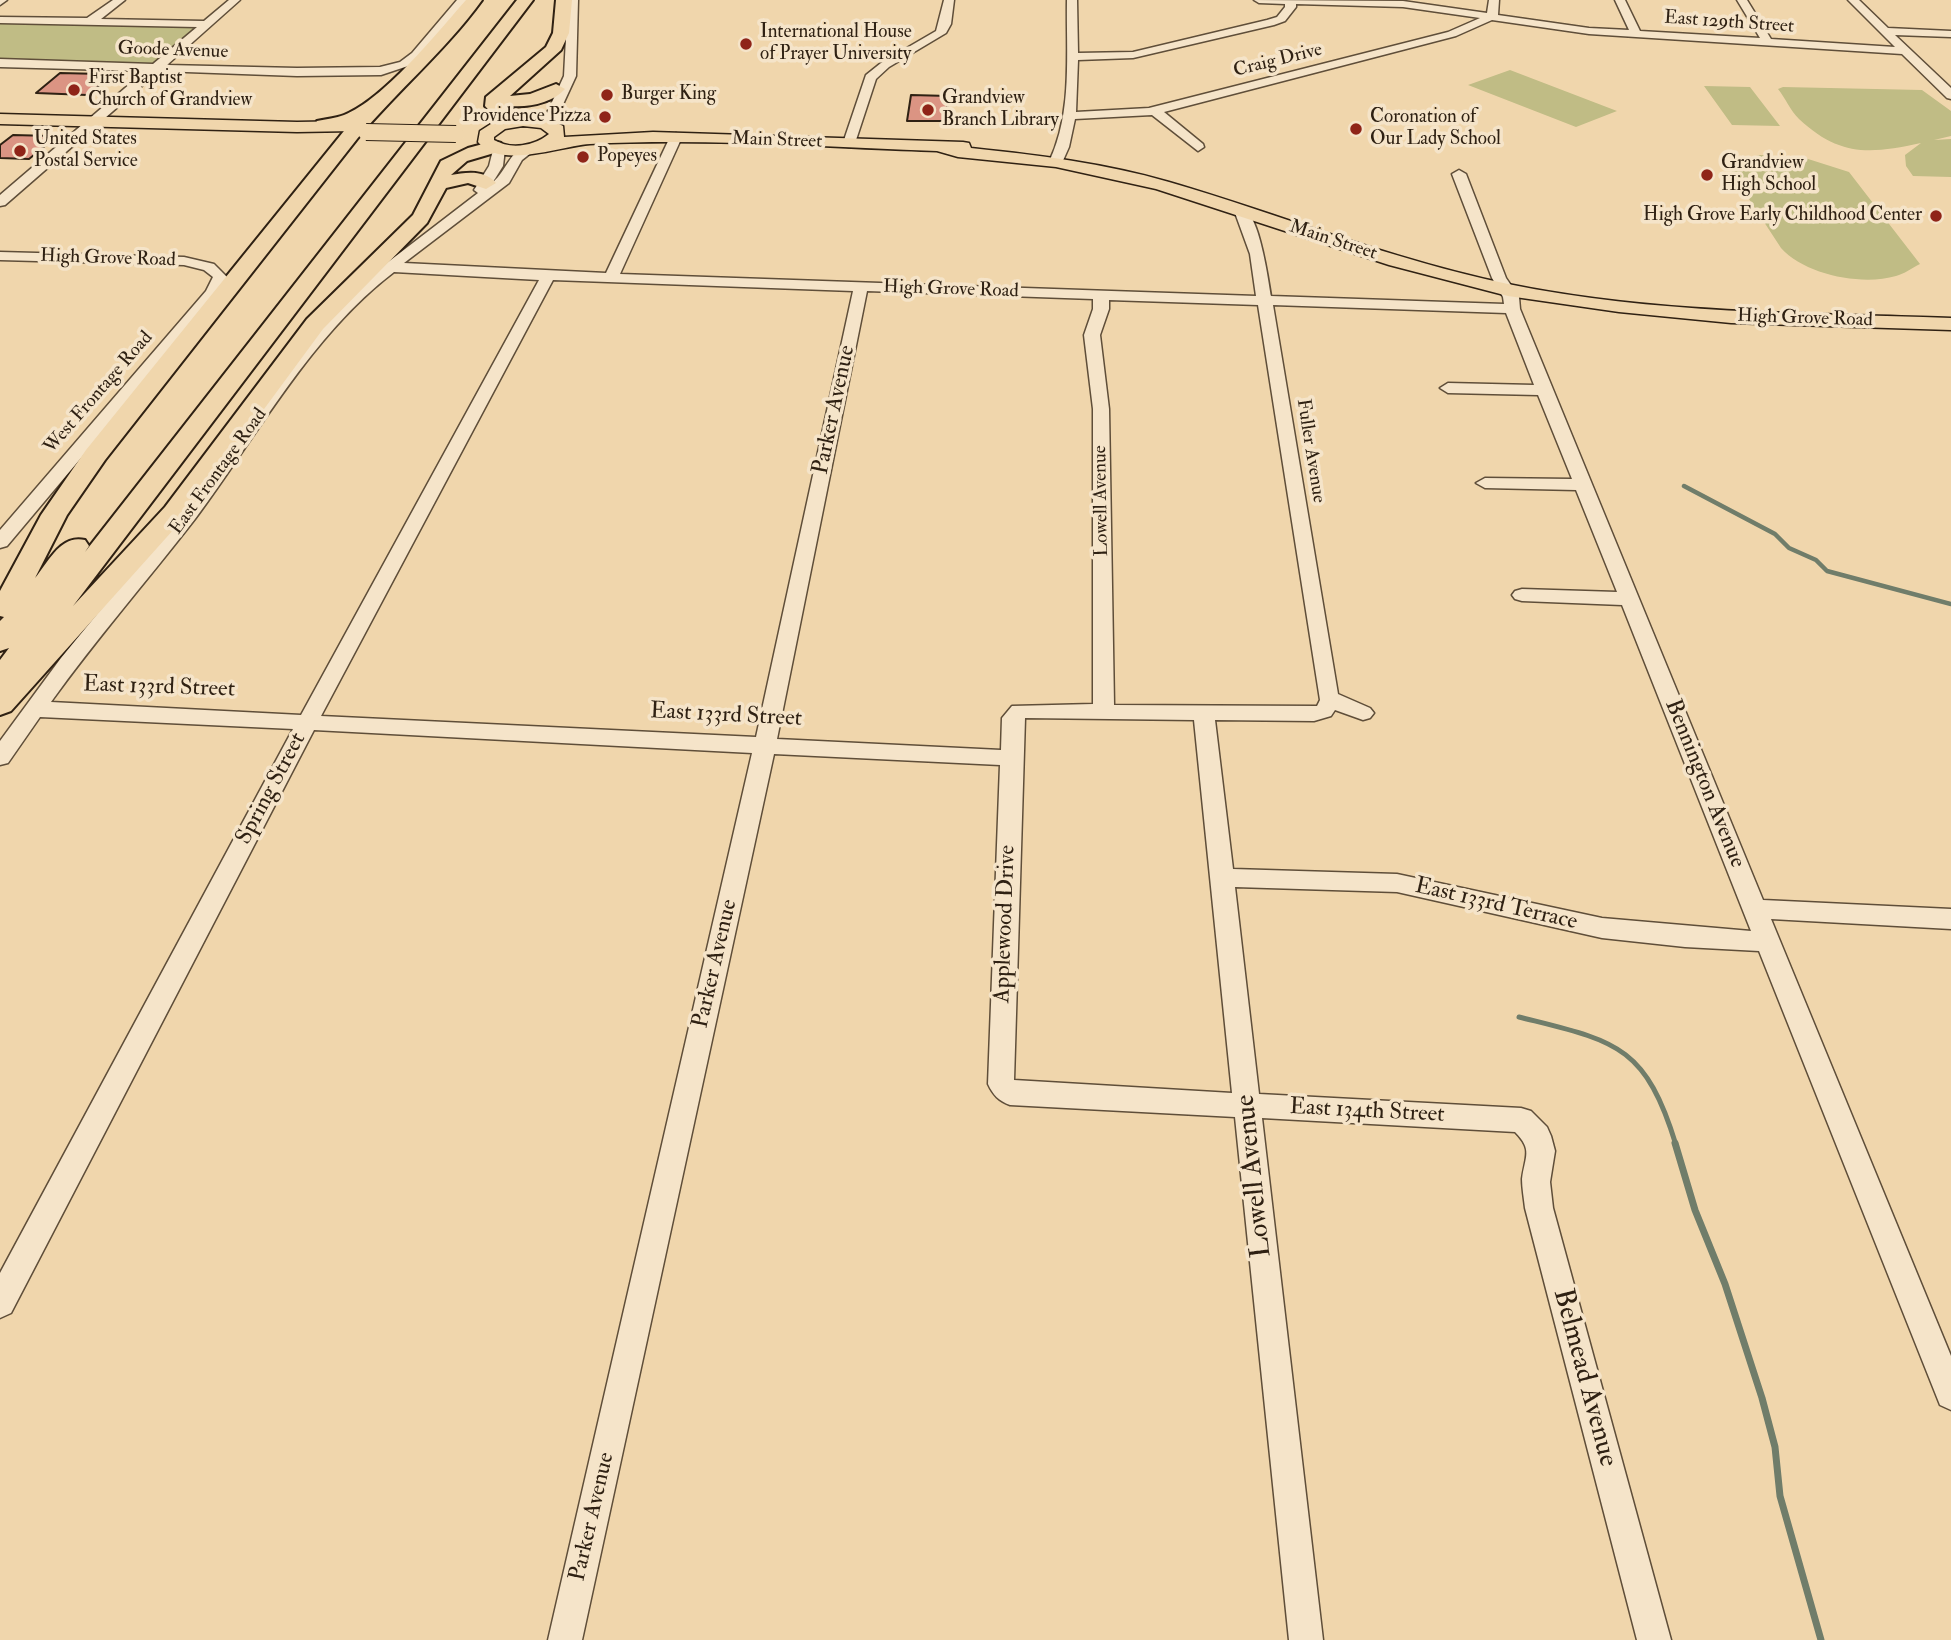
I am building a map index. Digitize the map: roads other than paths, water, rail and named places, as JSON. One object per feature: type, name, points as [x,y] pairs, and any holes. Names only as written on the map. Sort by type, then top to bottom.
[{"type":"highway","points":[[0,616],[26,573],[54,515],[95,455],[305,195],[474,0]]},
{"type":"highway","points":[[129,478],[506,0]]},
{"type":"highway","points":[[0,681],[525,0]]},
{"type":"highway","points":[[526,121],[495,109],[493,103],[495,97],[553,50],[561,33],[564,0]]},
{"type":"highway","points":[[495,97],[507,100],[533,99],[556,89]]},
{"type":"highway","points":[[310,127],[349,120],[361,128]]},
{"type":"highway","points":[[310,127],[333,135],[361,128]]},
{"type":"highway","points":[[0,704],[174,513],[315,324],[421,219],[432,203],[444,170],[452,162],[493,145]]},
{"type":"highway","points":[[440,183],[469,177],[486,183]]},
{"type":"highway","points":[[0,641],[86,533]]},
{"type":"main road","points":[[0,119],[310,127]]},
{"type":"main road","name":"Main Street","points":[[500,125],[526,121],[580,134],[636,133],[653,136]]},
{"type":"main road","points":[[361,128],[458,132],[500,125]]},
{"type":"main road","points":[[493,145],[489,131],[500,125]]},
{"type":"main road","points":[[537,147],[555,138],[555,128]]},
{"type":"main road","points":[[458,132],[493,145]]},
{"type":"main road","name":"Main Street","points":[[493,145],[537,147],[587,139],[653,136],[943,148],[1056,162],[1161,185],[1510,300],[1659,310]]},
{"type":"main road","name":"High Grove Road","points":[[1659,310],[1731,317],[1951,324]]},
{"type":"street","points":[[91,21],[120,0]]},
{"type":"street","points":[[0,202],[235,0]]},
{"type":"street","name":"Goode Avenue","points":[[0,63],[381,71],[404,64],[416,55],[463,0]]},
{"type":"street","points":[[555,128],[553,113],[570,76],[573,0]]},
{"type":"street","points":[[849,143],[870,78],[885,65],[940,33],[945,24],[949,0]]},
{"type":"street","points":[[1056,162],[1064,150],[1070,116],[1072,0]]},
{"type":"street","name":"East 129th Street","points":[[1259,0],[1403,4],[1562,29],[1905,51]]},
{"type":"street","points":[[1491,16],[1494,13],[1494,0]]},
{"type":"street","points":[[1620,0],[1636,34]]},
{"type":"street","points":[[1742,0],[1768,43]]},
{"type":"street","points":[[1853,0],[1951,95]]},
{"type":"street","points":[[1070,57],[1133,55],[1270,23],[1289,13],[1292,7],[1289,1]]},
{"type":"street","name":"Craig Drive","points":[[1070,116],[1154,110],[1452,34],[1476,26],[1491,16]]},
{"type":"street","points":[[0,20],[207,24]]},
{"type":"street","points":[[1887,31],[1951,34]]},
{"type":"street","points":[[526,121],[543,110],[556,89],[569,54]]},
{"type":"street","points":[[1154,110],[1198,146]]},
{"type":"street","points":[[611,278],[676,137]]},
{"type":"street","name":"East Frontage Road","points":[[463,211],[496,166],[493,145]]},
{"type":"street","name":"East Frontage Road","points":[[0,757],[68,663],[188,515],[318,336],[358,294],[504,180],[517,158],[537,147]]},
{"type":"street","name":"Bennington Avenue","points":[[1459,174],[1951,1394]]},
{"type":"street","name":"Fuller Avenue","points":[[1241,210],[1257,254],[1331,700]]},
{"type":"street","name":"High Grove Road","points":[[0,256],[184,261],[215,270]]},
{"type":"street","name":"High Grove Road","points":[[391,267],[548,276],[1265,301],[1510,300]]},
{"type":"street","name":"West Frontage Road","points":[[0,542],[213,292],[220,280],[215,270]]},
{"type":"street","name":"Spring Street","points":[[0,1303],[308,721],[548,276]]},
{"type":"street","name":"Parker Avenue","points":[[565,1640],[765,744],[861,286]]},
{"type":"street","name":"Lowell Avenue","points":[[1101,295],[1101,309],[1092,335],[1101,409],[1104,710]]},
{"type":"street","points":[[1448,388],[1546,390]]},
{"type":"street","points":[[1485,483],[1584,485]]},
{"type":"street","points":[[1522,595],[1629,599]]},
{"type":"street","points":[[1012,758],[1013,718],[1019,711],[1104,710],[1314,715],[1324,711],[1331,700],[1363,713]]},
{"type":"street","name":"East 133rd Street","points":[[35,709],[1012,758]]},
{"type":"street","name":"Lowell Avenue","points":[[1204,713],[1306,1640]]},
{"type":"street","name":"Applewood Drive","points":[[1005,1088],[1001,1084],[1012,758]]},
{"type":"street","name":"East 133rd Terrace","points":[[1222,878],[1396,883],[1450,891],[1546,918],[1606,929],[1690,939],[1768,941]]},
{"type":"street","points":[[1755,909],[1951,919]]},
{"type":"street","name":"East 134th Street","points":[[1005,1088],[1010,1093],[1521,1120]]},
{"type":"street","name":"Belmead Avenue","points":[[1521,1120],[1537,1136],[1541,1151],[1536,1182],[1539,1208],[1654,1640]]},
{"type":"waterway","points":[[1684,486],[1775,534],[1789,548],[1816,560],[1827,571],[1951,604]]},
{"type":"waterway","points":[[1519,1017],[1579,1033],[1622,1052],[1638,1066],[1652,1085],[1676,1145]]},
{"type":"waterway","points":[[1675,1143],[1695,1210],[1725,1284],[1762,1398],[1775,1447],[1780,1496],[1821,1640]]},
{"type":"place","name":"International House of Prayer University","points":[[746,44]]},
{"type":"place","name":"First Baptist Church of Grandview","points":[[74,90]]},
{"type":"place","name":"Burger King","points":[[607,95]]},
{"type":"place","name":"Grandview Branch Library","points":[[928,110]]},
{"type":"place","name":"Providence Pizza","points":[[605,117]]},
{"type":"place","name":"Coronation of Our Lady School","points":[[1356,129]]},
{"type":"place","name":"United States Postal Service","points":[[20,151]]},
{"type":"place","name":"Popeyes","points":[[583,157]]},
{"type":"place","name":"Grandview High School","points":[[1707,175]]},
{"type":"place","name":"High Grove Early Childhood Center","points":[[1936,216]]}]
